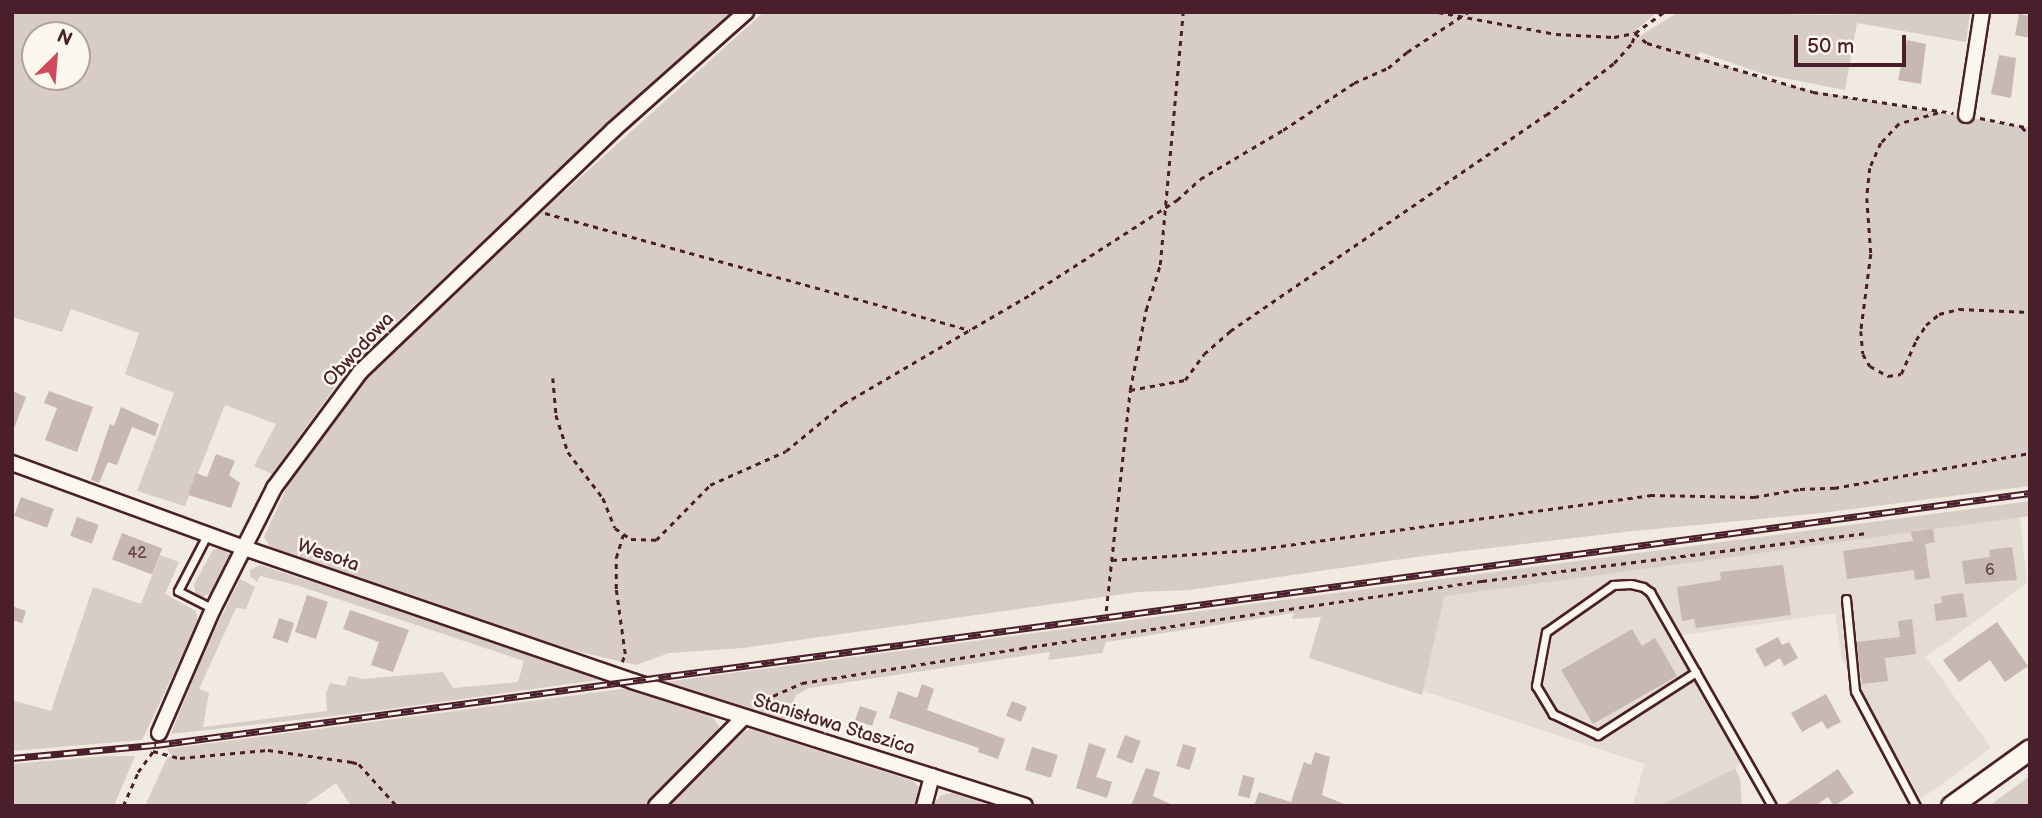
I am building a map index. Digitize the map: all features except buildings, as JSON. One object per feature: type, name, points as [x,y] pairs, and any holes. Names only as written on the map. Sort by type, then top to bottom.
[{"type":"main road","points":[[1951,806],[2030,748]]},
{"type":"street","name":"Obwodowa","points":[[159,733],[213,610],[274,488],[360,372],[613,130],[746,12]]},
{"type":"street","points":[[1966,115],[1982,12]]},
{"type":"street","name":"Wesoła","points":[[12,463],[207,535],[632,681]]},
{"type":"street","name":"Stanisława Staszica","points":[[632,681],[1025,806]]},
{"type":"street","points":[[656,806],[744,718]]},
{"type":"street","points":[[924,806],[932,776]]},
{"type":"lane","points":[[207,535],[178,591],[213,610]]},
{"type":"lane","points":[[1696,672],[1598,735],[1553,714],[1536,686],[1546,632],[1613,585],[1631,583],[1650,592],[1696,672],[1772,806]]},
{"type":"lane","points":[[1846,599],[1855,691],[1916,806]]},
{"type":"path","points":[[1105,611],[1130,390],[1146,310],[1160,265],[1170,127],[1183,12]]},
{"type":"path","points":[[1438,12],[1556,34],[1614,37],[1635,33],[1664,12]]},
{"type":"path","points":[[553,378],[556,415],[568,452],[603,498],[610,519],[623,536],[656,540],[683,516],[709,485],[786,451],[843,404],[970,330],[1166,207],[1200,179],[1283,130],[1354,83],[1388,68],[1407,52],[1468,12]]},
{"type":"path","points":[[1130,390],[1185,380],[1204,354],[1230,331],[1546,115],[1614,62],[1632,43],[1635,33]]},
{"type":"path","points":[[1635,33],[1647,43],[1788,86],[2030,128]]},
{"type":"path","points":[[1941,112],[1899,124],[1881,143],[1870,168],[1867,198],[1871,254],[1861,331],[1863,354],[1870,366],[1888,376],[1901,374],[1916,340],[1926,325],[1939,314],[1959,309],[2030,312]]},
{"type":"path","points":[[2022,127],[2030,136]]},
{"type":"path","points":[[533,207],[547,214],[691,256],[970,330]]},
{"type":"path","points":[[1112,560],[1251,550],[1650,495],[1754,497],[1800,489],[1834,488],[2030,453]]},
{"type":"path","points":[[744,718],[755,705],[802,683],[1380,595],[1867,533]]},
{"type":"path","points":[[617,675],[625,654],[616,589],[617,558],[623,536]]},
{"type":"path","points":[[123,806],[138,772],[153,751],[159,733]]},
{"type":"path","points":[[153,751],[180,758],[268,750],[352,762],[359,764],[397,806]]},
{"type":"shaded area","points":[[12,12],[732,12],[392,326],[346,372],[272,474],[254,466],[276,424],[225,405],[185,506],[137,491],[174,393],[125,374],[139,333],[71,309],[62,332],[12,317]]},
{"type":"shaded area","points":[[764,12],[1657,12],[1635,31],[1640,36],[1678,12],[1823,15],[1970,12],[1966,42],[1857,23],[1845,90],[1764,74],[1700,52],[1696,56],[1763,79],[1812,91],[2030,128],[2030,486],[1822,513],[1624,532],[1423,556],[1189,590],[1138,592],[743,648],[669,653],[636,665],[576,651],[286,556],[270,547],[264,537],[291,478],[359,385],[494,255]]},
{"type":"shaded area","points":[[2030,501],[2030,516],[1447,596],[1444,598],[1422,695],[1309,658],[1321,617],[1292,619],[1294,613],[1106,642],[1102,653],[1048,660],[1050,652],[809,688],[796,695],[785,721],[665,682]]},
{"type":"shaded area","points":[[2020,517],[2027,583],[1926,657],[1991,748],[1921,799],[1842,659],[1835,613],[1676,636],[1746,757],[1738,766],[1659,806],[1632,806],[1645,764],[1423,691],[1444,597],[1447,596]]},
{"type":"shaded area","points":[[220,548],[229,554],[230,560],[214,591],[202,597],[195,593],[194,584],[213,550]]},
{"type":"shaded area","points":[[160,555],[179,562],[165,594],[196,611],[198,622],[142,740],[12,751],[12,700],[51,711],[93,587],[141,604]]},
{"type":"shaded area","points":[[260,565],[604,679],[368,712],[171,734],[203,654],[240,579],[255,587],[246,609],[236,608],[199,689],[209,693],[203,727],[327,711],[326,693],[330,683],[345,686],[349,676],[363,679],[443,672],[453,688],[518,682],[524,661],[296,585],[260,576],[257,582],[250,576],[250,570]]},
{"type":"shaded area","points":[[630,688],[705,713],[714,719],[719,727],[715,739],[646,806],[351,806],[336,783],[303,806],[145,806],[167,758],[172,756],[167,749]]},
{"type":"shaded area","points":[[750,729],[913,781],[919,787],[918,806],[666,806]]},
{"type":"shaded area","points":[[135,756],[114,806],[12,806],[12,764]]},
{"type":"shaded area","points":[[1735,768],[1740,779],[1742,806],[1659,806]]},
{"type":"shaded area","points":[[2030,776],[2030,806],[1989,806]]},
{"type":"shaded area","points":[[953,793],[992,806],[932,806],[941,795]]},
{"type":"railway","points":[[12,758],[156,745],[2030,493]]}]
